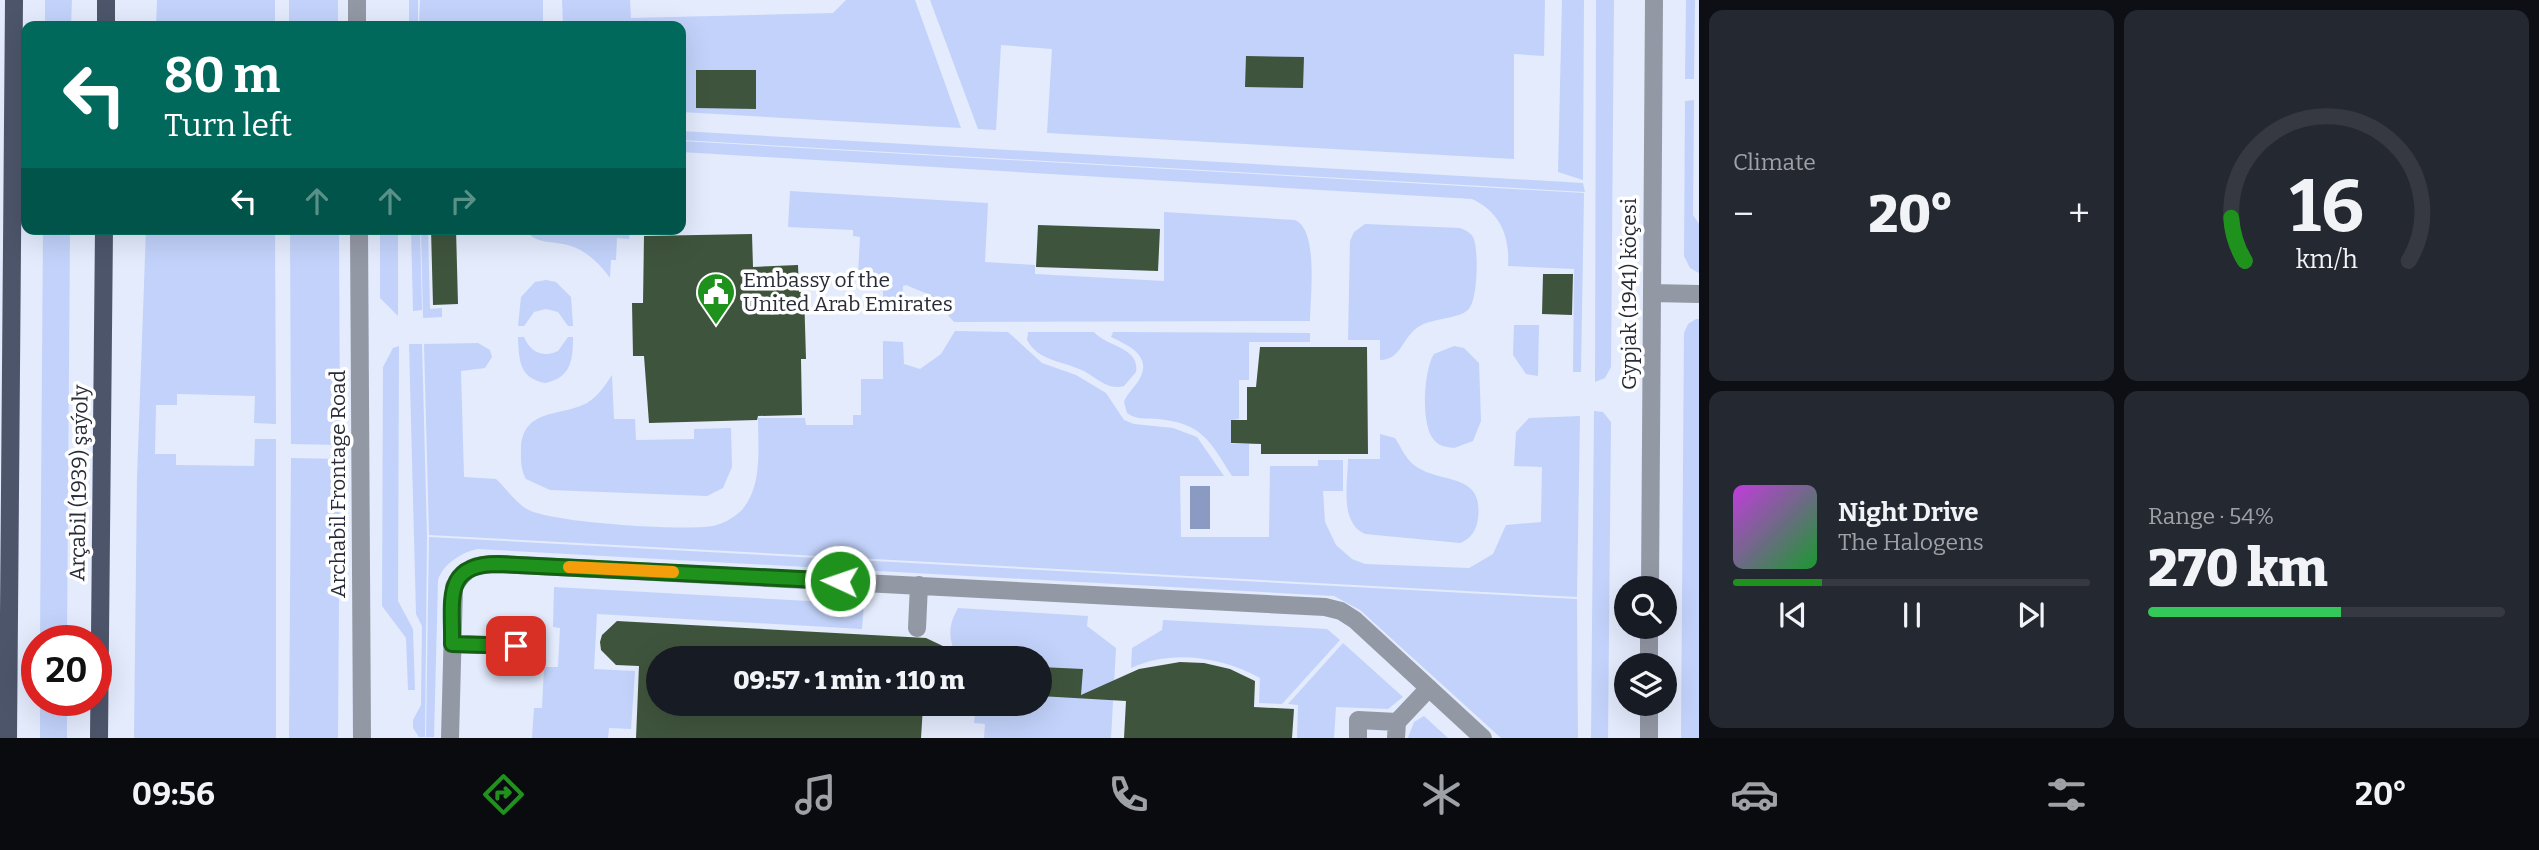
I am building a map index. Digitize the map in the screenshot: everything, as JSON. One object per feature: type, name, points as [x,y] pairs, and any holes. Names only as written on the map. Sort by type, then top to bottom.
[{"type":"main road","points":[[8,738],[14,0]]},
{"type":"main road","points":[[106,21],[107,0]]},
{"type":"main road","name":"Arçabil (1939) şaýoly","points":[[99,738],[104,235]]},
{"type":"street","points":[[357,0],[357,21]]},
{"type":"street","name":"Gypjak (1941) köçesi","points":[[1650,576],[1654,0]]},
{"type":"street","name":"Archabil Frontage Road","points":[[359,235],[362,738]]},
{"type":"street","points":[[1652,293],[1699,295]]},
{"type":"street","points":[[450,738],[454,587],[464,570],[477,564],[1325,607],[1341,611],[1355,620],[1483,738]]},
{"type":"street","points":[[917,628],[919,585]]},
{"type":"street","points":[[452,644],[536,646]]},
{"type":"street","points":[[1357,738],[1358,720],[1396,730],[1429,688]]},
{"type":"street","points":[[1649,716],[1649,738]]},
{"type":"shaded area","points":[[45,0],[72,0],[71,21],[45,21]]},
{"type":"shaded area","points":[[157,0],[275,0],[275,21],[156,21]]},
{"type":"shaded area","points":[[289,0],[338,0],[338,21],[289,21]]},
{"type":"shaded area","points":[[409,0],[418,0],[418,21],[409,21]]},
{"type":"shaded area","points":[[420,0],[543,0],[543,21],[419,21]]},
{"type":"shaded area","points":[[562,0],[630,0],[631,18],[833,13],[846,0],[915,0],[961,128],[686,112],[686,21],[563,21]]},
{"type":"shaded area","points":[[930,0],[1545,0],[1544,56],[1514,54],[1514,159],[1047,133],[1052,49],[1001,45],[996,130],[978,129]]},
{"type":"shaded area","points":[[1562,0],[1584,0],[1583,180],[1558,172]]},
{"type":"shaded area","points":[[1596,0],[1614,0],[1611,367],[1605,378],[1595,382]]},
{"type":"shaded area","points":[[1686,0],[1695,0],[1694,79],[1685,79]]},
{"type":"shaded area","points":[[1694,100],[1693,215],[1699,224],[1699,273],[1690,268],[1684,256],[1685,101]]},
{"type":"shaded area","points":[[686,131],[1583,183],[1585,192],[686,140]]},
{"type":"shaded area","points":[[686,141],[1584,193],[1581,372],[1573,372],[1574,269],[1508,266],[1507,245],[1501,226],[1490,211],[1472,199],[686,152]]},
{"type":"shaded area","points":[[790,191],[988,203],[985,262],[1035,265],[1035,274],[1164,281],[1164,212],[1295,220],[1303,226],[1310,250],[1310,321],[954,322],[930,295],[906,285],[903,286],[902,315],[883,314],[883,276],[858,275],[860,237],[853,236],[853,230],[788,227]]},
{"type":"shaded area","points":[[1365,224],[1460,228],[1473,237],[1476,252],[1476,286],[1468,310],[1418,327],[1393,356],[1380,360],[1380,340],[1348,340],[1350,241],[1354,232]]},
{"type":"shaded area","points":[[43,235],[70,235],[67,625],[40,625]]},
{"type":"shaded area","points":[[146,235],[275,235],[276,424],[254,423],[255,396],[177,394],[177,405],[156,405],[155,454],[176,454],[176,465],[254,466],[255,439],[276,439],[276,738],[134,738],[137,477]]},
{"type":"shaded area","points":[[290,235],[339,235],[340,445],[291,444]]},
{"type":"shaded area","points":[[380,235],[398,235],[398,316],[380,298]]},
{"type":"shaded area","points":[[411,235],[420,235],[422,310],[413,311]]},
{"type":"shaded area","points":[[421,235],[428,235],[430,309],[442,308],[442,317],[423,318]]},
{"type":"shaded area","points":[[530,235],[629,235],[629,239],[617,238],[616,260],[611,260],[610,278],[598,263],[583,252],[565,244]]},
{"type":"shaded area","points":[[535,282],[556,282],[571,297],[573,326],[568,326],[558,312],[546,309],[534,312],[524,326],[518,326],[521,297]]},
{"type":"shaded area","points":[[1699,319],[1699,738],[1681,738],[1684,333],[1688,324]]},
{"type":"shaded area","points":[[1514,325],[1539,325],[1538,376],[1526,374],[1513,355]]},
{"type":"shaded area","points":[[955,331],[1008,332],[1042,363],[1076,375],[1106,393],[1124,420],[1134,424],[1173,428],[1197,437],[1224,476],[1180,476],[1181,537],[1269,537],[1270,466],[1318,466],[1318,460],[1343,460],[1343,491],[1323,491],[1325,522],[1336,545],[1352,559],[1365,564],[1469,568],[1493,554],[1506,525],[1541,522],[1542,467],[1514,466],[1516,432],[1529,418],[1580,416],[1577,597],[429,535],[424,344],[478,343],[490,350],[492,357],[485,368],[461,371],[464,477],[496,479],[522,505],[546,515],[621,525],[697,527],[724,522],[741,511],[748,501],[758,467],[758,418],[805,418],[806,425],[853,425],[853,415],[861,415],[861,379],[883,379],[883,341],[903,342],[904,364],[920,369],[941,354]]},
{"type":"shaded area","points":[[1028,332],[1094,332],[1128,352],[1136,364],[1136,372],[1124,386],[1106,384],[1037,352],[1027,340]]},
{"type":"shaded area","points":[[1113,332],[1310,333],[1310,342],[1249,342],[1249,380],[1239,380],[1239,419],[1231,420],[1231,444],[1249,444],[1249,476],[1232,476],[1211,444],[1195,430],[1173,421],[1138,418],[1127,413],[1124,402],[1142,374],[1142,359],[1126,344],[1111,337]]},
{"type":"shaded area","points":[[518,337],[524,337],[533,350],[547,354],[558,351],[568,337],[573,337],[569,367],[554,381],[536,381],[522,367]]},
{"type":"shaded area","points":[[409,344],[422,344],[427,536],[425,737],[419,737],[413,728],[413,720],[421,705],[422,626],[416,614]]},
{"type":"shaded area","points":[[399,346],[398,601],[413,629],[415,690],[408,690],[406,638],[382,606],[383,367],[393,348]]},
{"type":"shaded area","points":[[1454,346],[1464,348],[1479,363],[1481,421],[1473,441],[1454,448],[1438,444],[1430,433],[1425,397],[1428,372],[1434,354]]},
{"type":"shaded area","points":[[612,375],[614,419],[635,419],[636,440],[694,439],[694,429],[731,428],[732,467],[723,488],[707,496],[550,490],[526,479],[521,447],[529,426],[545,416],[587,403]]},
{"type":"shaded area","points":[[1594,411],[1603,412],[1611,422],[1608,738],[1591,738]]},
{"type":"shaded area","points":[[1380,434],[1395,438],[1414,465],[1424,471],[1458,481],[1474,493],[1478,503],[1478,518],[1475,530],[1467,539],[1460,543],[1365,534],[1357,529],[1348,512],[1348,459],[1380,459]]},
{"type":"shaded area","points":[[291,458],[340,459],[338,738],[289,738]]},
{"type":"shaded area","points":[[1190,486],[1210,486],[1210,529],[1190,529]]},
{"type":"shaded area","points":[[429,537],[1577,599],[1578,738],[1501,738],[1360,610],[1334,596],[478,549],[454,560],[440,574],[438,580],[434,737],[426,737]]},
{"type":"shaded area","points":[[554,587],[864,604],[862,629],[597,614],[594,669],[635,671],[631,729],[609,728],[608,738],[532,738],[534,708],[542,708],[544,667],[558,667],[560,628],[553,627]]},
{"type":"shaded area","points":[[958,608],[1088,616],[1087,626],[1116,648],[1111,738],[984,738],[985,724],[974,723],[975,716],[1052,716],[1052,646],[952,646],[950,633]]},
{"type":"shaded area","points":[[1163,620],[1327,629],[1340,640],[1282,704],[1259,703],[1260,678],[1230,665],[1180,657],[1147,662],[1131,668],[1132,648],[1162,630]]},
{"type":"shaded area","points":[[1343,643],[1403,697],[1388,709],[1336,707],[1334,738],[1297,738],[1298,705],[1288,704]]},
{"type":"shaded area","points":[[40,716],[67,716],[67,738],[40,738]]},
{"type":"shaded area","points":[[1424,716],[1448,738],[1408,738],[1414,722]]},
{"type":"building","points":[[1246,56],[1304,57],[1303,88],[1245,87]]},
{"type":"building","points":[[696,70],[756,70],[756,109],[696,108]]},
{"type":"building","points":[[1038,225],[1160,229],[1158,271],[1036,267]]},
{"type":"building","name":"Embassy of the United Arab Emirates","points":[[752,234],[753,267],[798,265],[799,292],[804,292],[806,359],[801,359],[802,415],[758,416],[757,420],[649,423],[644,356],[633,356],[632,303],[643,303],[644,236]]},
{"type":"building","points":[[431,235],[456,235],[458,304],[433,305]]},
{"type":"building","points":[[1543,274],[1573,274],[1572,315],[1542,314]]},
{"type":"building","points":[[1260,347],[1367,347],[1368,454],[1261,454],[1261,444],[1231,443],[1231,420],[1247,420],[1247,387],[1256,387]]},
{"type":"building","points":[[617,621],[926,638],[943,646],[646,646],[646,716],[922,716],[921,738],[636,738],[639,666],[616,665],[601,650],[602,635]]},
{"type":"building","points":[[1180,662],[1204,663],[1230,669],[1255,681],[1254,707],[1294,709],[1292,738],[1124,738],[1126,701],[1052,697],[1052,668],[1083,669],[1081,695],[1139,669]]},
{"type":"slow traffic","points":[[569,567],[673,572]]},
{"type":"place","name":"Embassy of the United Arab Emirates","points":[[716,326]]},
{"type":"route","points":[[516,646],[452,644],[454,587],[464,570],[477,564],[498,564],[840,581]]}]
